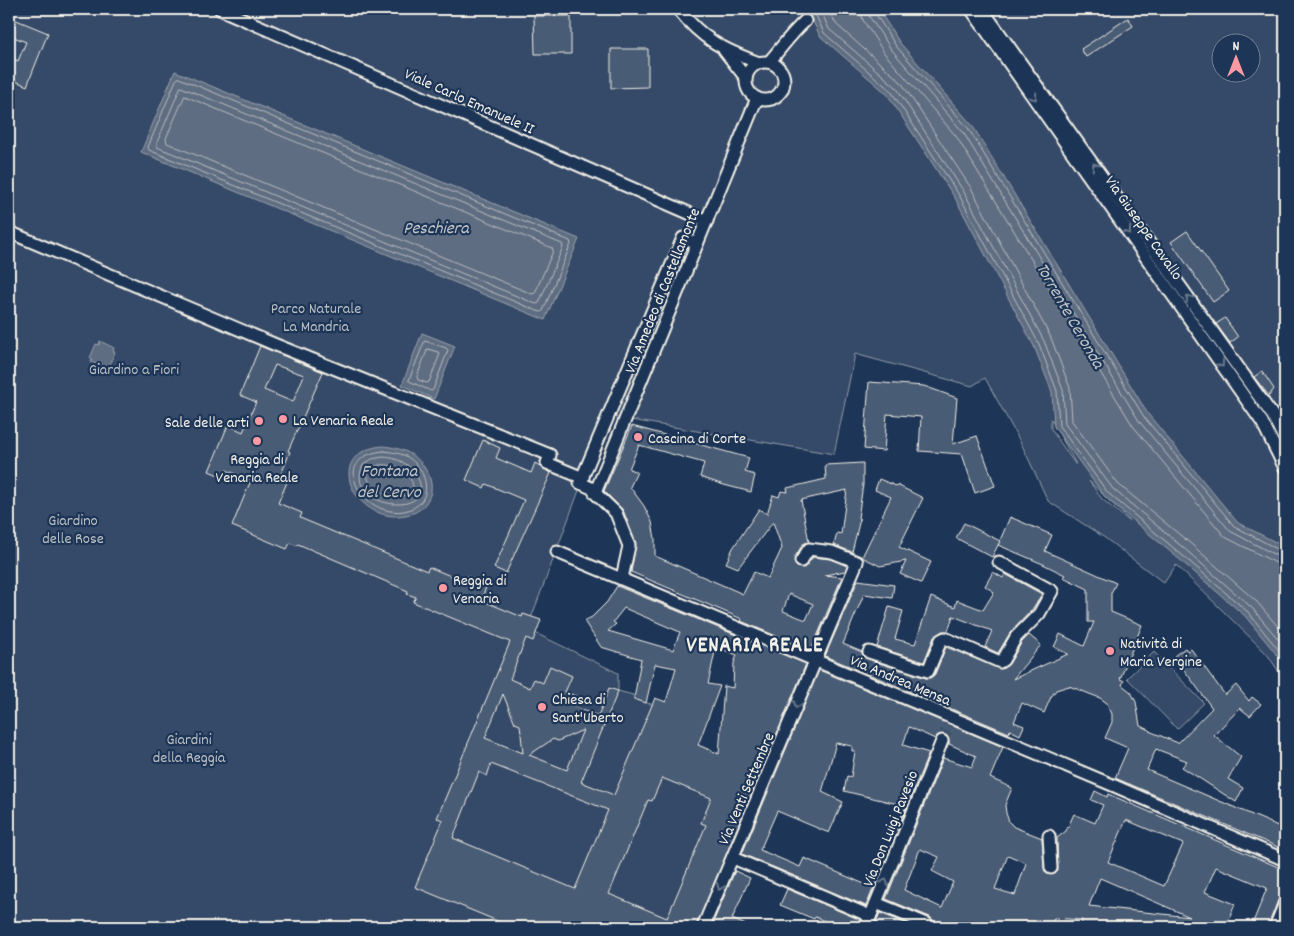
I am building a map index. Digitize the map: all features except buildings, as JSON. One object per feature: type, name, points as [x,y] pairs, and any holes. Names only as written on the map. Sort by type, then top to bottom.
[{"type":"street","name":"Viale Carlo Emanuele II","points":[[220,9],[707,220]]},
{"type":"street","points":[[678,9],[700,33],[723,49],[746,78],[748,90],[757,98],[767,100],[776,97],[780,93],[784,81],[783,75],[769,64],[723,49]]},
{"type":"street","name":"Via Giuseppe Cavallo","points":[[971,9],[1262,422],[1285,468]]},
{"type":"street","name":"Via Giuseppe Cavallo","points":[[982,9],[1273,416],[1285,440]]},
{"type":"street","points":[[746,78],[750,69],[769,64],[788,37],[805,21]]},
{"type":"street","name":"Via Amedeo di Castellamonte","points":[[596,492],[757,98]]},
{"type":"street","points":[[9,232],[276,344],[550,455],[547,463],[582,478]]},
{"type":"street","points":[[622,578],[629,546],[616,513],[596,492],[580,484],[682,238],[698,244]]},
{"type":"street","name":"Via Venti Settembre","points":[[704,927],[857,562],[832,552],[809,549],[801,561]]},
{"type":"street","name":"Via Andrea Mensa","points":[[557,552],[1117,787],[1285,860]]},
{"type":"street","points":[[869,652],[928,671],[940,640],[945,638],[1000,662],[1003,660],[1016,637],[1039,614],[1052,591],[999,562]]},
{"type":"street","name":"Via Don Luigi Pavesio","points":[[868,922],[942,741]]},
{"type":"street","points":[[1049,836],[1051,868]]},
{"type":"street","points":[[733,858],[868,922]]},
{"type":"street","points":[[876,903],[928,924],[929,927]]},
{"type":"street","points":[[1275,927],[1285,903]]},
{"type":"green space","name":"Parco Naturale La Mandria","points":[[9,9],[1285,9],[1285,681],[1267,654],[1176,565],[1164,583],[1105,538],[1048,501],[1022,445],[985,378],[972,386],[855,354],[834,454],[607,416],[527,629],[618,673],[618,691],[633,695],[634,699],[664,708],[678,737],[764,772],[698,927],[9,927]],"holes":[[[1051,419],[1076,464],[1051,429]],[[1089,481],[1129,520],[1129,521],[1102,499]]]},
{"type":"green space","points":[[1154,652],[1204,703],[1177,729],[1127,678]]},
{"type":"water","name":"Torrente Ceronda","points":[[807,9],[878,9],[900,43],[972,125],[1148,414],[1238,523],[1285,547],[1285,667],[1245,616],[1105,497],[1054,427],[1052,392],[1034,346],[955,198],[887,94],[820,36]]},
{"type":"water","name":"Peschiera","points":[[175,71],[579,239],[545,320],[141,152]]},
{"type":"water","points":[[422,333],[455,346],[434,399],[402,385]]},
{"type":"water","points":[[100,341],[114,348],[113,351],[115,352],[109,367],[105,368],[91,362],[92,359],[90,358],[96,344],[99,345]]},
{"type":"water","name":"Fontana del Cervo","points":[[383,446],[397,448],[414,456],[429,476],[431,484],[430,497],[414,513],[388,515],[372,510],[360,500],[352,487],[349,473],[353,461],[364,451]]},
{"type":"tunnel","points":[[859,679],[869,652]]},
{"type":"tunnel","points":[[899,695],[910,665]]},
{"type":"tunnel","points":[[942,741],[952,717]]},
{"type":"place","name":"La Venaria Reale","points":[[283,419]]},
{"type":"place","name":"Sale delle arti","points":[[259,421]]},
{"type":"place","name":"Cascina di Corte","points":[[638,437]]},
{"type":"place","name":"Reggia di Venaria Reale","points":[[257,441]]},
{"type":"place","name":"Reggia di Venaria","points":[[443,588]]},
{"type":"place","name":"Natività di Maria Vergine","points":[[1110,651]]},
{"type":"place","name":"Chiesa di Sant'Uberto","points":[[542,707]]},
{"type":"district","name":"VENARIA REALE","points":[[755,644]]},
{"type":"park label","name":"Giardino a Fiori","points":[[134,368]]},
{"type":"park label","name":"Giardino delle Rose","points":[[73,528]]},
{"type":"park label","name":"Giardini della Reggia","points":[[189,747]]}]
